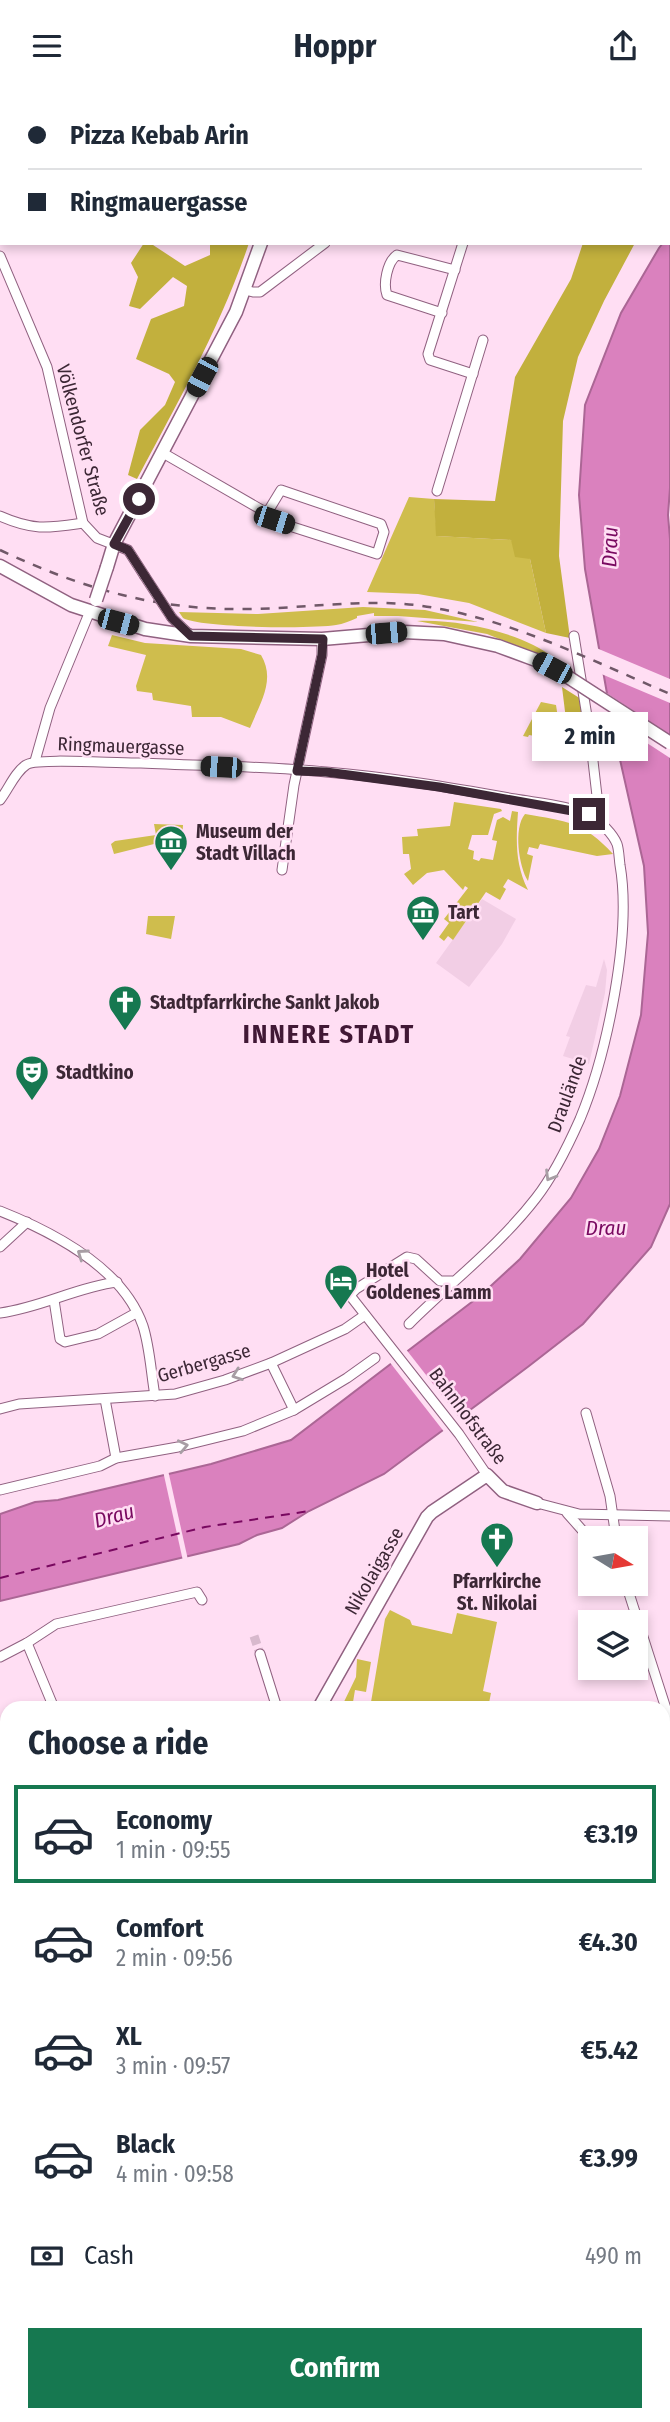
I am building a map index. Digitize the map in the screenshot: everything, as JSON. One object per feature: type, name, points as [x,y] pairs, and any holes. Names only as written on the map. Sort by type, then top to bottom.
[{"type":"main road","points":[[93,606],[114,544],[236,313],[260,245]]},
{"type":"main road","points":[[0,566],[71,605],[93,606],[145,629],[191,636],[323,639],[404,632],[444,634],[498,646],[536,660],[568,677],[670,743]]},
{"type":"main road","name":"Bahnhofstraße","points":[[487,1475],[503,1491],[537,1503]]},
{"type":"main road","name":"Nikolaigasse","points":[[322,1701],[427,1517],[487,1475]]},
{"type":"street","points":[[245,290],[260,292],[322,245]]},
{"type":"street","points":[[462,245],[429,354],[430,361],[473,374]]},
{"type":"street","points":[[442,313],[387,295],[384,286],[392,258],[397,255],[455,270]]},
{"type":"street","name":"Völkendorfer Straße","points":[[0,256],[47,367],[83,523],[97,538],[128,550],[172,618],[191,636]]},
{"type":"street","points":[[0,273],[10,285]]},
{"type":"street","points":[[437,491],[483,340]]},
{"type":"street","points":[[163,453],[267,513],[274,520],[377,554],[384,532],[381,524],[281,490],[267,513]]},
{"type":"street","points":[[0,516],[20,525],[48,529],[83,523]]},
{"type":"street","points":[[0,800],[20,771],[35,761],[50,708],[93,606]]},
{"type":"street","points":[[574,636],[590,735],[600,822]]},
{"type":"street","points":[[282,870],[297,771],[322,655],[323,639]]},
{"type":"street","name":"Ringmauergasse","points":[[35,761],[141,763],[370,777],[572,810],[589,814],[600,822]]},
{"type":"street","name":"Draulände","points":[[408,1324],[452,1281],[485,1255],[537,1196],[576,1126],[597,1069],[613,995],[624,904],[617,843],[600,822]]},
{"type":"street","points":[[0,1211],[52,1233],[117,1282],[144,1329],[155,1396]]},
{"type":"street","points":[[1,1244],[27,1222]]},
{"type":"street","name":"Bahnhofstraße","points":[[452,1281],[440,1281],[416,1259],[407,1257],[351,1293],[352,1298],[392,1346],[487,1475]]},
{"type":"street","points":[[0,1313],[21,1310],[102,1284],[117,1282]]},
{"type":"street","points":[[54,1300],[60,1339],[65,1342],[98,1334],[136,1313]]},
{"type":"street","name":"Gerbergasse","points":[[0,1409],[19,1404],[175,1394],[271,1363],[345,1329],[365,1315]]},
{"type":"street","points":[[0,1490],[100,1466],[116,1458],[243,1431],[294,1410],[375,1358]]},
{"type":"street","points":[[271,1363],[294,1410]]},
{"type":"street","points":[[105,1399],[116,1458]]},
{"type":"street","points":[[586,1413],[597,1444],[614,1526]]},
{"type":"street","name":"Bahnhofstraße","points":[[537,1503],[567,1513],[670,1516]]},
{"type":"street","points":[[567,1513],[578,1526]]},
{"type":"street","points":[[0,1657],[57,1623],[197,1592],[202,1600]]},
{"type":"street","points":[[630,1596],[664,1701]]},
{"type":"street","points":[[27,1643],[51,1701]]},
{"type":"street","points":[[260,1654],[275,1701]]},
{"type":"shaded area","points":[[143,245],[153,245],[185,266],[210,255],[210,245],[248,245],[212,334],[137,479],[128,475],[140,430],[165,405],[175,382],[169,374],[136,359],[151,319],[184,306],[187,286],[173,277],[140,309],[129,306],[138,277],[131,263]]},
{"type":"shaded area","points":[[582,245],[634,245],[578,357],[563,421],[559,556],[570,638],[546,633],[530,559],[515,557],[511,540],[436,536],[434,499],[495,501],[515,377],[571,279]]},
{"type":"shaded area","points":[[409,497],[434,499],[437,536],[511,540],[530,559],[546,633],[469,603],[418,594],[367,592]]},
{"type":"shaded area","points":[[363,607],[425,610],[478,622],[374,616],[374,613],[357,616],[336,625],[258,627],[194,621],[183,618],[179,612],[258,614]]},
{"type":"shaded area","points":[[417,621],[451,622],[507,634],[541,649],[554,658],[554,661],[487,634]]},
{"type":"shaded area","points":[[112,635],[145,643],[241,649],[261,655],[267,682],[250,728],[221,717],[192,717],[191,706],[153,700],[152,693],[137,691],[136,686],[146,655],[108,646]]},
{"type":"shaded area","points":[[562,687],[581,699],[583,721],[576,724],[574,736],[577,749],[569,744]]},
{"type":"shaded area","points":[[541,702],[556,705],[558,718],[552,721],[554,730],[541,727],[535,736],[523,736]]},
{"type":"shaded area","points":[[454,802],[502,811],[494,814],[488,835],[472,835],[468,849],[474,851],[473,859],[479,861],[481,858],[493,860],[497,841],[492,840],[497,820],[503,817],[510,821],[512,811],[518,812],[517,852],[528,890],[508,879],[500,900],[486,892],[453,940],[448,936],[444,941],[439,937],[449,923],[444,919],[468,888],[465,886],[463,890],[444,870],[427,873],[413,885],[404,874],[411,869],[409,854],[403,854],[402,837],[418,836],[417,829],[450,826]]},
{"type":"shaded area","points":[[525,814],[583,829],[613,854],[597,856],[540,844],[538,849],[529,847],[527,854],[533,856],[528,881],[522,867],[518,838],[521,820]]},
{"type":"shaded area","points":[[154,824],[183,825],[182,840],[114,854],[111,844],[115,841],[156,835]]},
{"type":"shaded area","points":[[482,899],[516,919],[502,944],[469,987],[436,963]]},
{"type":"shaded area","points":[[148,916],[175,916],[171,939],[146,934]]},
{"type":"shaded area","points":[[604,959],[607,970],[605,993],[589,1064],[563,1056],[570,1037],[566,1036],[586,985],[596,987]]},
{"type":"shaded area","points":[[390,1610],[410,1620],[412,1625],[452,1634],[457,1613],[497,1622],[483,1691],[491,1693],[489,1701],[371,1701],[385,1619]]},
{"type":"shaded area","points":[[357,1659],[371,1662],[366,1692],[355,1690],[353,1701],[344,1701],[356,1677]]},
{"type":"water","name":"Drau","points":[[661,245],[670,245],[670,1204],[651,1247],[583,1324],[384,1474],[309,1511],[282,1528],[257,1535],[239,1544],[0,1601],[0,1514],[35,1502],[58,1500],[211,1464],[291,1440],[481,1295],[520,1259],[571,1198],[599,1149],[620,1096],[641,1015],[648,933],[644,866],[614,733],[585,569],[579,495],[585,405],[621,313]]},
{"type":"pier","points":[[594,647],[670,679],[670,703],[599,673]]},
{"type":"pier","points":[[602,690],[670,735],[670,758],[607,717]]},
{"type":"pier","points":[[405,1348],[462,1421],[445,1433],[388,1360]]},
{"type":"pier","points":[[168,1470],[188,1560],[183,1561],[163,1471]]},
{"type":"ferry route","points":[[0,1578],[205,1527],[309,1511]]},
{"type":"tunnel","points":[[254,1636],[260,1654]]},
{"type":"railway","points":[[0,550],[91,586],[122,595],[184,606],[251,609],[394,603],[448,611],[514,629],[670,694]]},
{"type":"place","name":"Museum der Stadt Villach","points":[[171,872]]},
{"type":"place","name":"Tart","points":[[423,942]]},
{"type":"place","name":"Stadtpfarrkirche Sankt Jakob","points":[[125,1032]]},
{"type":"place","name":"Stadtkino","points":[[32,1102]]},
{"type":"place","name":"Hotel Goldenes Lamm","points":[[341,1311]]},
{"type":"place","name":"Pfarrkirche St. Nikolai","points":[[497,1569]]},
{"type":"district","name":"INNERE STADT","points":[[329,1034]]},
{"type":"route","points":[[139,499],[114,544],[128,550],[172,618],[191,636],[323,639],[322,655],[297,771],[326,772],[439,787],[589,814]]}]
